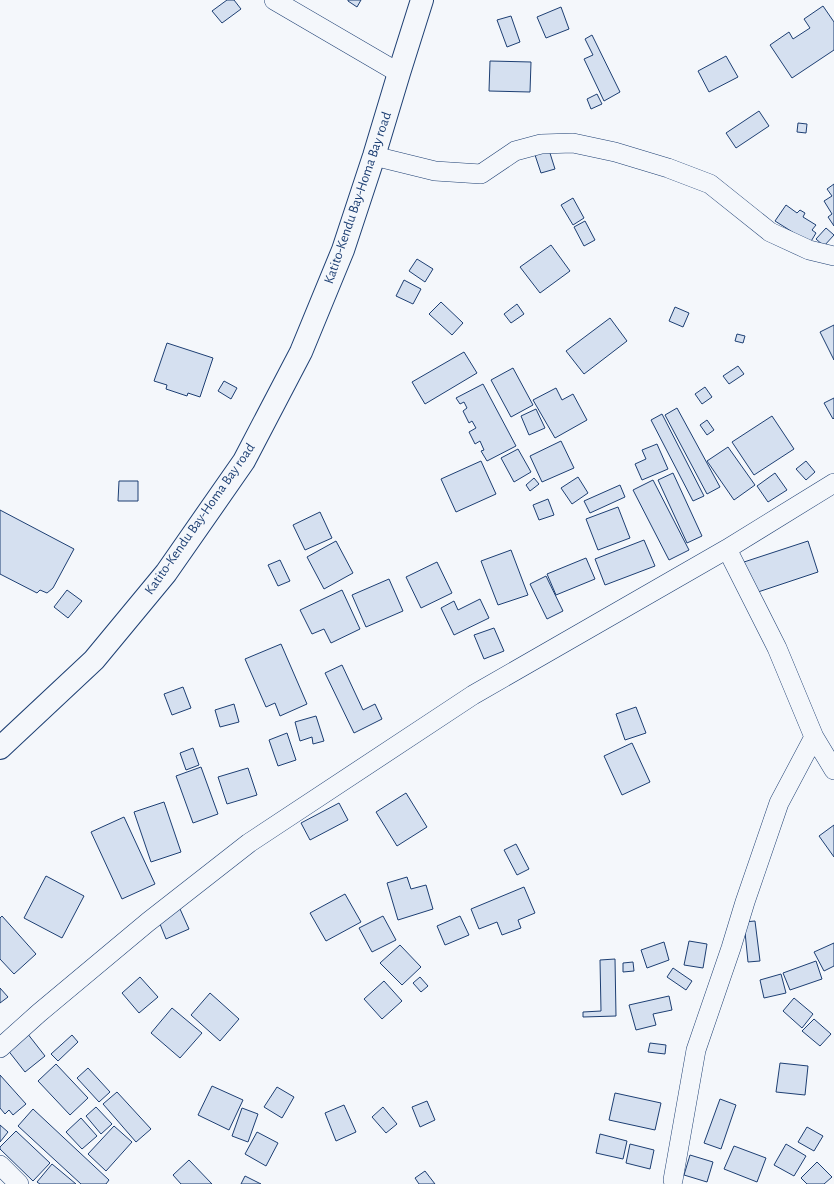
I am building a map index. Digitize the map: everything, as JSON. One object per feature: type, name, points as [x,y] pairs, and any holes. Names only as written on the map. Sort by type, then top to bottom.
[{"type":"highway","name":"Katito-Kendu Bay-Homa Bay road","points":[[0,748],[94,660],[166,573],[244,461],[301,352],[343,250],[374,156],[422,0]]},
{"type":"street","points":[[274,0],[399,73]]},
{"type":"street","points":[[374,156],[435,171],[482,174],[515,151],[540,144],[573,143],[615,152],[668,168],[710,184],[770,232],[809,250],[834,256]]},
{"type":"street","points":[[0,1048],[38,1013],[142,927],[249,844],[473,696],[727,549],[834,483]]},
{"type":"street","points":[[727,549],[777,648],[814,737],[834,770]]},
{"type":"street","points":[[673,1180],[696,1050],[731,948],[744,902],[779,803],[814,737]]},
{"type":"street","points":[[0,1165],[19,1184]]},
{"type":"building","points":[[227,0],[234,0],[241,9],[222,23],[212,11]]},
{"type":"building","points":[[348,0],[361,0],[357,7]]},
{"type":"building","points":[[823,6],[834,22],[834,50],[792,78],[770,45],[789,32],[793,39],[810,28],[804,19]]},
{"type":"building","points":[[561,7],[569,29],[546,38],[537,17]]},
{"type":"building","points":[[511,16],[520,42],[507,47],[497,20]]},
{"type":"building","points":[[592,35],[620,92],[604,101],[584,59],[593,55],[585,39]]},
{"type":"building","points":[[726,56],[738,77],[709,92],[698,71]]},
{"type":"building","points":[[490,61],[531,62],[530,92],[489,91]]},
{"type":"building","points":[[597,94],[602,104],[591,109],[587,99]]},
{"type":"building","points":[[759,111],[769,126],[736,148],[726,133]]},
{"type":"building","points":[[798,123],[807,124],[806,133],[797,132]]},
{"type":"building","points":[[549,150],[555,169],[541,173],[535,155]]},
{"type":"building","points":[[834,184],[834,226],[828,217],[832,214],[824,201],[832,196],[827,189]]},
{"type":"building","points":[[573,198],[584,218],[573,225],[561,205]]},
{"type":"building","points":[[786,205],[797,213],[800,210],[805,213],[803,217],[816,225],[812,230],[816,233],[810,243],[775,221]]},
{"type":"building","points":[[585,221],[595,240],[584,246],[574,227]]},
{"type":"building","points":[[826,228],[834,235],[824,246],[816,239]]},
{"type":"building","points":[[551,245],[570,271],[540,293],[520,267]]},
{"type":"building","points":[[417,259],[433,269],[425,282],[409,271]]},
{"type":"building","points":[[404,280],[421,289],[413,304],[396,296]]},
{"type":"building","points":[[441,302],[463,323],[452,335],[429,314]]},
{"type":"building","points":[[517,304],[524,314],[511,323],[504,314]]},
{"type":"building","points":[[675,307],[689,313],[683,327],[669,321]]},
{"type":"building","points":[[610,318],[627,341],[584,374],[566,351]]},
{"type":"building","points":[[834,325],[834,360],[820,332]]},
{"type":"building","points":[[737,334],[745,336],[743,343],[735,341]]},
{"type":"building","points":[[167,343],[213,358],[200,397],[188,393],[187,396],[166,389],[167,385],[154,381]]},
{"type":"building","points":[[464,352],[477,373],[425,404],[412,382]]},
{"type":"building","points":[[738,366],[744,374],[729,384],[723,376]]},
{"type":"building","points":[[513,368],[533,405],[511,417],[491,380]]},
{"type":"building","points":[[224,381],[237,388],[231,399],[218,391]]},
{"type":"building","points":[[483,384],[516,446],[487,461],[481,451],[484,450],[480,441],[475,444],[469,432],[476,428],[472,421],[469,423],[463,411],[467,408],[464,402],[460,404],[456,398]]},
{"type":"building","points":[[705,387],[712,397],[702,404],[695,394]]},
{"type":"building","points":[[556,388],[562,400],[573,394],[587,420],[555,438],[533,400]]},
{"type":"building","points":[[834,398],[834,418],[833,419],[824,403]]},
{"type":"building","points":[[677,408],[720,487],[707,494],[665,415]]},
{"type":"building","points":[[536,409],[545,428],[529,435],[521,416]]},
{"type":"building","points":[[662,414],[704,496],[693,501],[651,420]]},
{"type":"building","points":[[772,416],[794,449],[754,475],[732,442]]},
{"type":"building","points":[[707,420],[714,430],[707,435],[700,425]]},
{"type":"building","points":[[561,441],[574,468],[542,482],[530,456]]},
{"type":"building","points":[[657,444],[668,469],[642,480],[635,464],[646,459],[642,450]]},
{"type":"building","points":[[728,447],[755,485],[734,500],[707,461]]},
{"type":"building","points":[[518,449],[531,472],[514,482],[501,458]]},
{"type":"building","points":[[481,461],[496,494],[456,512],[441,479]]},
{"type":"building","points":[[806,461],[815,472],[806,480],[796,469]]},
{"type":"building","points":[[673,473],[702,536],[687,543],[658,480]]},
{"type":"building","points":[[775,473],[787,490],[768,502],[757,486]]},
{"type":"building","points":[[578,477],[588,493],[572,504],[561,488]]},
{"type":"building","points":[[534,478],[539,484],[530,491],[526,485]]},
{"type":"building","points":[[653,480],[689,550],[669,560],[633,490]]},
{"type":"building","points":[[119,481],[138,481],[138,501],[118,501]]},
{"type":"building","points":[[620,485],[625,497],[590,513],[584,501]]},
{"type":"building","points":[[548,499],[554,515],[539,520],[533,505]]},
{"type":"building","points":[[618,507],[630,538],[598,550],[586,519]]},
{"type":"building","points":[[0,510],[74,549],[53,588],[47,593],[40,590],[37,593],[0,574]]},
{"type":"building","points":[[320,512],[332,538],[305,550],[293,525]]},
{"type":"building","points":[[644,540],[655,566],[605,585],[595,559]]},
{"type":"building","points":[[336,541],[353,573],[324,589],[307,557]]},
{"type":"building","points":[[808,541],[818,572],[755,593],[744,562]]},
{"type":"building","points":[[511,550],[528,595],[498,605],[481,561]]},
{"type":"building","points":[[586,558],[595,579],[556,595],[547,574]]},
{"type":"building","points":[[280,560],[290,581],[278,586],[268,565]]},
{"type":"building","points":[[437,562],[452,593],[421,608],[406,577]]},
{"type":"building","points":[[546,576],[563,611],[547,619],[530,584]]},
{"type":"building","points":[[389,579],[403,611],[366,627],[352,595]]},
{"type":"building","points":[[67,590],[82,601],[68,618],[54,607]]},
{"type":"building","points":[[342,590],[360,629],[331,643],[324,629],[312,634],[300,610]]},
{"type":"building","points":[[480,599],[489,618],[454,635],[441,608],[454,601],[458,610]]},
{"type":"building","points":[[494,628],[504,651],[484,659],[474,635]]},
{"type":"building","points":[[281,644],[307,704],[280,716],[275,703],[266,707],[245,659]]},
{"type":"building","points":[[342,665],[363,710],[375,704],[382,719],[354,733],[325,673]]},
{"type":"building","points":[[183,687],[191,708],[172,715],[164,694]]},
{"type":"building","points":[[234,704],[239,722],[220,727],[215,710]]},
{"type":"building","points":[[636,707],[646,733],[625,740],[616,714]]},
{"type":"building","points":[[316,716],[324,741],[313,744],[312,737],[300,741],[295,722]]},
{"type":"building","points":[[287,733],[296,760],[278,766],[269,740]]},
{"type":"building","points":[[632,743],[650,782],[622,795],[604,756]]},
{"type":"building","points":[[193,748],[199,765],[186,770],[180,753]]},
{"type":"building","points":[[201,767],[218,814],[193,823],[176,776]]},
{"type":"building","points":[[248,768],[257,795],[227,804],[218,777]]},
{"type":"building","points":[[406,793],[427,827],[397,846],[376,812]]},
{"type":"building","points":[[164,802],[181,852],[151,862],[134,812]]},
{"type":"building","points":[[339,803],[348,820],[310,840],[301,823]]},
{"type":"building","points":[[124,817],[155,884],[122,899],[91,832]]},
{"type":"building","points":[[834,825],[834,857],[819,836]]},
{"type":"building","points":[[516,844],[529,869],[517,875],[504,850]]},
{"type":"building","points":[[46,876],[84,896],[62,938],[24,918]]},
{"type":"building","points":[[407,877],[411,889],[426,885],[433,909],[398,920],[387,883]]},
{"type":"building","points":[[524,887],[535,913],[518,920],[521,928],[502,935],[497,922],[479,929],[471,909]]},
{"type":"building","points":[[345,894],[361,922],[326,941],[310,913]]},
{"type":"building","points":[[180,909],[189,929],[166,939],[158,919]]},
{"type":"building","points":[[2,916],[36,954],[14,974],[0,959],[0,918]]},
{"type":"building","points":[[383,916],[396,940],[372,952],[359,928]]},
{"type":"building","points":[[460,916],[469,935],[445,945],[437,926]]},
{"type":"building","points":[[755,921],[760,961],[748,962],[744,922]]},
{"type":"building","points":[[689,941],[707,944],[703,968],[684,965]]},
{"type":"building","points":[[664,942],[669,960],[647,968],[641,950]]},
{"type":"building","points":[[834,943],[834,966],[824,971],[814,952]]},
{"type":"building","points":[[400,945],[421,967],[402,985],[380,963]]},
{"type":"building","points":[[615,959],[616,1016],[583,1017],[583,1012],[601,1011],[600,960]]},
{"type":"building","points":[[816,961],[822,979],[790,990],[783,973]]},
{"type":"building","points":[[633,962],[634,971],[623,972],[623,963]]},
{"type":"building","points":[[673,968],[692,981],[686,990],[667,977]]},
{"type":"building","points":[[781,974],[786,993],[764,998],[760,980]]},
{"type":"building","points":[[140,977],[158,997],[139,1013],[122,993]]},
{"type":"building","points":[[420,977],[428,986],[421,992],[413,983]]},
{"type":"building","points":[[384,981],[402,1001],[382,1019],[364,999]]},
{"type":"building","points":[[0,988],[8,997],[0,1003]]},
{"type":"building","points":[[210,993],[239,1019],[220,1041],[191,1015]]},
{"type":"building","points":[[669,996],[672,1010],[653,1014],[656,1025],[636,1030],[629,1005]]},
{"type":"building","points":[[794,998],[813,1014],[802,1028],[783,1011]]},
{"type":"building","points":[[172,1008],[202,1033],[180,1058],[151,1033]]},
{"type":"building","points":[[814,1019],[831,1034],[820,1046],[802,1031]]},
{"type":"building","points":[[27,1033],[45,1056],[25,1072],[7,1049]]},
{"type":"building","points":[[72,1035],[78,1042],[58,1061],[51,1054]]},
{"type":"building","points":[[650,1043],[666,1045],[665,1054],[648,1052]]},
{"type":"building","points":[[780,1063],[808,1066],[805,1095],[776,1092]]},
{"type":"building","points":[[56,1064],[88,1098],[70,1115],[38,1081]]},
{"type":"building","points":[[88,1068],[110,1092],[99,1102],[77,1078]]},
{"type":"building","points":[[0,1075],[26,1104],[13,1115],[9,1110],[5,1114],[0,1108]]},
{"type":"building","points":[[212,1086],[243,1100],[229,1130],[198,1115]]},
{"type":"building","points":[[277,1087],[294,1097],[282,1118],[264,1107]]},
{"type":"building","points":[[117,1092],[151,1129],[136,1142],[103,1104]]},
{"type":"building","points":[[615,1093],[661,1103],[655,1130],[609,1120]]},
{"type":"building","points":[[720,1099],[736,1105],[721,1149],[704,1143]]},
{"type":"building","points":[[427,1101],[435,1120],[420,1127],[412,1107]]},
{"type":"building","points":[[344,1105],[356,1132],[336,1141],[325,1113]]},
{"type":"building","points":[[96,1107],[112,1124],[101,1134],[86,1116]]},
{"type":"building","points":[[383,1107],[397,1124],[386,1133],[372,1117]]},
{"type":"building","points":[[242,1108],[258,1114],[248,1142],[232,1136]]},
{"type":"building","points":[[33,1109],[109,1180],[106,1184],[81,1184],[18,1126]]},
{"type":"building","points":[[81,1118],[97,1136],[82,1149],[66,1132]]},
{"type":"building","points":[[0,1125],[8,1132],[0,1142]]},
{"type":"building","points":[[114,1126],[132,1142],[106,1171],[88,1154]]},
{"type":"building","points":[[807,1127],[823,1136],[814,1151],[798,1142]]},
{"type":"building","points":[[16,1131],[50,1163],[33,1181],[0,1149],[0,1147]]},
{"type":"building","points":[[257,1132],[278,1143],[266,1166],[245,1154]]},
{"type":"building","points":[[600,1134],[627,1141],[623,1159],[596,1153]]},
{"type":"building","points":[[630,1144],[654,1150],[650,1169],[626,1163]]},
{"type":"building","points":[[786,1144],[806,1156],[794,1176],[774,1165]]},
{"type":"building","points":[[734,1146],[766,1158],[757,1182],[724,1169]]},
{"type":"building","points":[[690,1155],[713,1162],[707,1182],[684,1175]]},
{"type":"building","points":[[189,1160],[212,1184],[181,1184],[173,1175]]},
{"type":"building","points":[[817,1162],[832,1177],[824,1184],[807,1184],[801,1178]]},
{"type":"building","points":[[52,1164],[76,1184],[40,1184],[37,1182]]},
{"type":"building","points":[[425,1171],[435,1184],[419,1184],[415,1178]]},
{"type":"building","points":[[245,1176],[261,1184],[241,1184]]}]
